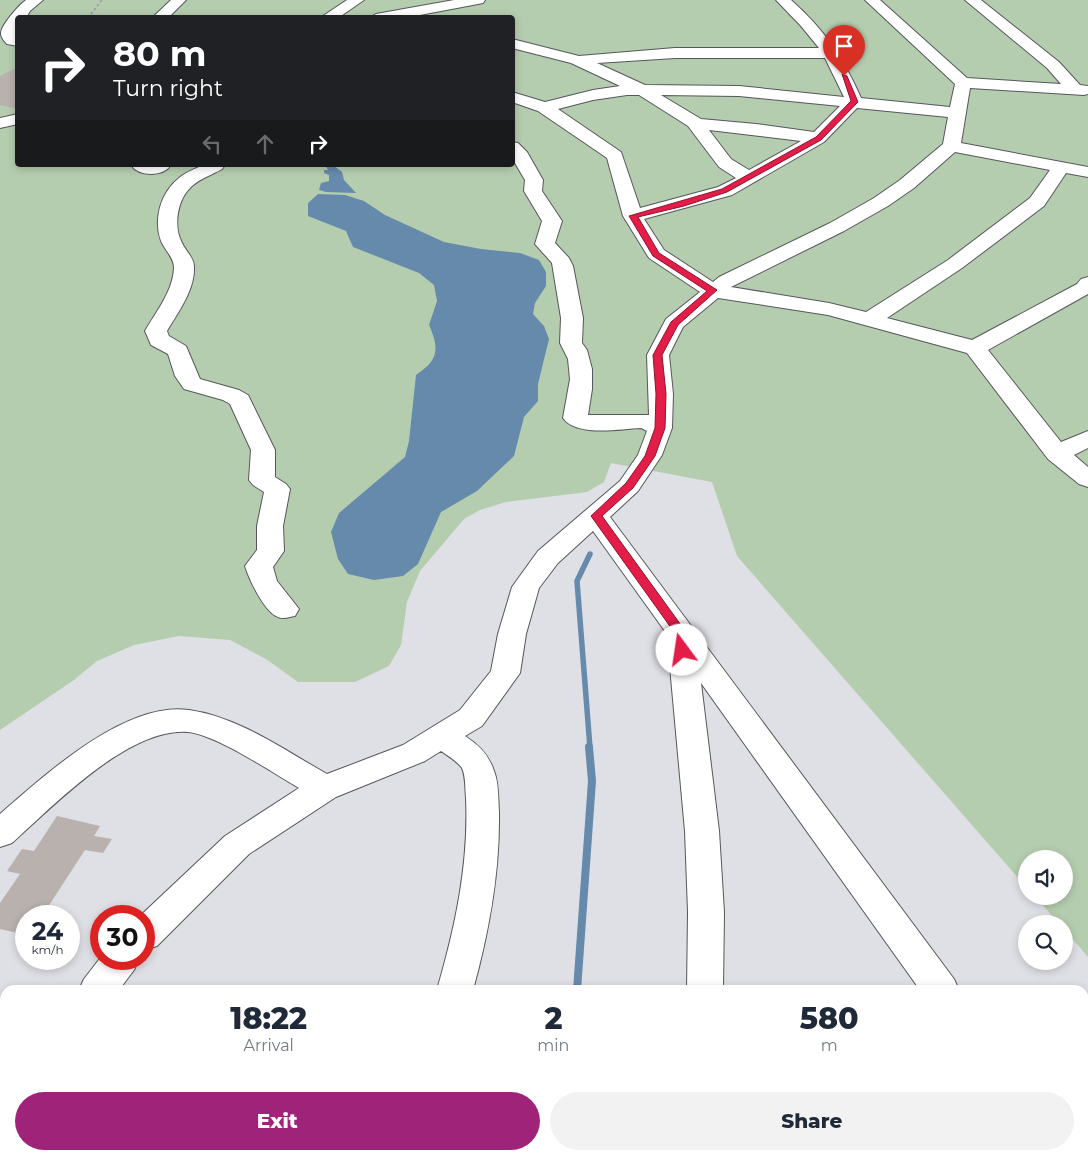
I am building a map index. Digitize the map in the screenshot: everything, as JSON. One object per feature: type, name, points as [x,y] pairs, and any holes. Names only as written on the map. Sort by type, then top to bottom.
[{"type":"street","points":[[20,15],[24,8],[36,0]]},
{"type":"street","points":[[162,15],[179,0]]},
{"type":"street","points":[[331,15],[357,0]]},
{"type":"street","points":[[392,15],[478,0]]},
{"type":"street","points":[[784,0],[798,13],[831,53],[844,76],[854,102]]},
{"type":"street","points":[[872,0],[963,83],[1081,89]]},
{"type":"street","points":[[972,0],[1081,89]]},
{"type":"street","points":[[425,9],[439,15]]},
{"type":"street","points":[[15,21],[8,27],[8,34],[12,41],[15,42]]},
{"type":"street","points":[[515,44],[577,60],[642,90],[696,124],[724,163],[749,178]]},
{"type":"street","points":[[577,60],[675,53],[831,53]]},
{"type":"street","points":[[155,924],[237,845],[325,788],[414,752],[471,718],[505,673],[512,634],[526,587],[548,557],[630,486],[650,456],[660,428],[661,394],[658,355],[674,324],[726,281],[837,228],[907,184],[950,146],[955,134],[963,83]]},
{"type":"street","points":[[544,107],[593,95],[627,90],[739,91],[957,113]]},
{"type":"street","points":[[515,98],[544,107],[615,156],[633,216],[656,254],[713,290],[829,309],[975,348],[1058,454],[1088,479]]},
{"type":"street","points":[[633,216],[681,204],[725,190],[749,178],[818,138],[854,102]]},
{"type":"street","points":[[0,123],[15,120]]},
{"type":"street","points":[[696,124],[756,129],[818,138]]},
{"type":"street","points":[[0,132],[15,134]]},
{"type":"street","points":[[950,146],[1088,172]]},
{"type":"street","points":[[515,150],[534,180],[533,191],[552,221],[551,227],[544,239],[545,244],[564,266],[570,300],[571,342],[578,350],[580,363],[580,395],[575,418],[586,423],[645,421],[660,428]]},
{"type":"street","points":[[212,167],[191,178],[173,198],[168,207],[167,219],[171,242],[184,263],[183,275],[180,287],[156,331],[159,340],[178,350],[186,376],[192,384],[231,395],[240,400],[263,450],[262,480],[277,488],[275,506],[269,524],[271,551],[259,566],[264,583],[285,609]]},
{"type":"street","points":[[869,320],[955,264],[1037,202],[1062,167]]},
{"type":"street","points":[[975,348],[1086,287]]},
{"type":"street","points":[[1058,454],[1088,438]]},
{"type":"street","points":[[596,516],[937,985]]},
{"type":"street","points":[[680,632],[702,831],[706,912],[704,985]]},
{"type":"street","points":[[0,834],[96,754],[125,737],[159,722],[188,721],[227,734],[325,788]]},
{"type":"street","points":[[441,736],[471,757],[478,771],[481,790],[482,852],[476,901],[466,950],[456,985]]},
{"type":"street","points":[[101,985],[113,970]]},
{"type":"path","points":[[90,15],[102,0]]},
{"type":"green space","points":[[0,0],[1088,0],[1088,957],[1073,940],[1073,915],[1051,915],[1043,905],[1073,905],[1073,850],[1018,850],[1018,878],[737,556],[712,482],[611,463],[604,482],[587,492],[506,502],[480,510],[464,519],[420,571],[407,602],[401,645],[389,666],[355,682],[298,682],[266,659],[230,640],[179,636],[134,645],[97,661],[74,680],[0,730]]},
{"type":"water","points":[[326,167],[336,167],[342,172],[344,180],[356,193],[319,190],[321,183],[329,181],[329,175],[324,173],[324,170],[328,170]]},
{"type":"water","points":[[318,194],[345,195],[364,201],[385,215],[444,242],[481,249],[520,253],[539,260],[546,272],[546,286],[535,303],[533,314],[544,326],[549,339],[538,384],[538,401],[524,417],[514,456],[477,491],[441,512],[418,564],[403,576],[374,580],[348,574],[338,559],[331,532],[339,513],[405,457],[409,441],[416,375],[429,364],[435,354],[435,341],[429,325],[437,301],[434,285],[419,273],[353,247],[346,231],[308,216],[308,203]]},
{"type":"building","points":[[15,68],[15,108],[0,105],[0,76]]},
{"type":"building","points":[[57,816],[100,826],[94,836],[112,839],[103,853],[85,850],[49,905],[15,905],[15,932],[0,929],[0,903],[20,874],[7,871],[22,849],[34,851]]},
{"type":"waterway","points":[[590,554],[577,581],[590,748]]},
{"type":"waterway","points":[[577,985],[592,781],[589,747]]},
{"type":"route","points":[[682,650],[680,632],[596,516],[630,486],[650,456],[660,428],[661,394],[658,355],[674,324],[713,290],[656,254],[633,216],[681,204],[725,190],[818,138],[854,102],[844,76]]}]
